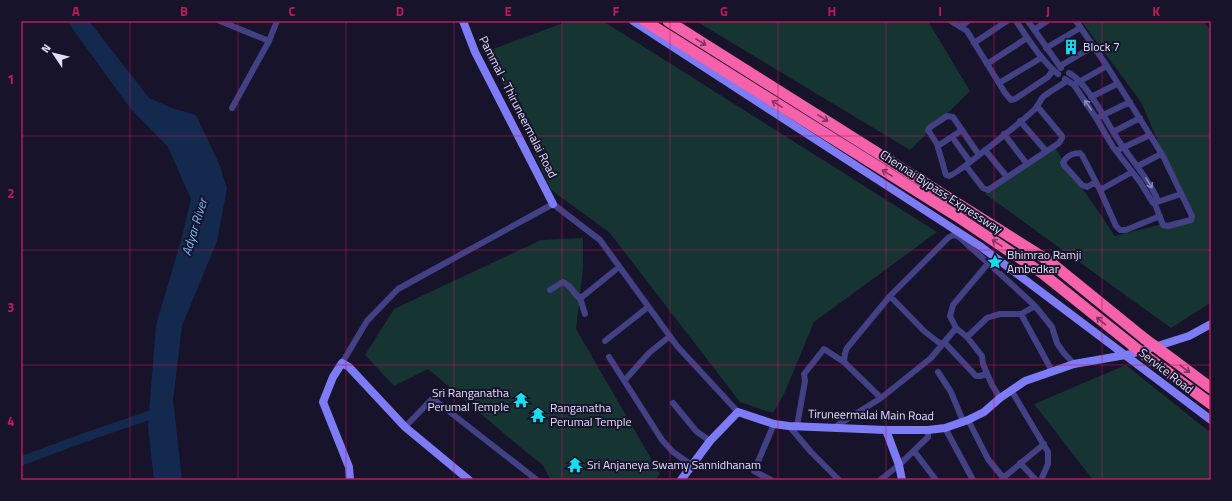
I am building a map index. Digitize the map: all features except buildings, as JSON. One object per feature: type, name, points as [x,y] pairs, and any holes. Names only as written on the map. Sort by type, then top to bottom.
[{"type":"highway","name":"Chennai Bypass Expressway","points":[[645,21],[961,219],[1042,273],[1146,356],[1211,404]]},
{"type":"highway","name":"Chennai Bypass Expressway","points":[[668,21],[1049,261],[1145,339],[1211,388]]},
{"type":"street","points":[[220,21],[269,41]]},
{"type":"street","points":[[232,108],[269,41],[277,21]]},
{"type":"street","name":"Pammal - Thiruneermalai Road","points":[[463,21],[475,52],[553,204]]},
{"type":"street","name":"Service Road","points":[[633,21],[980,246],[991,260],[1125,354],[1211,420]]},
{"type":"street","points":[[951,21],[967,31],[1008,98],[1013,100],[1058,70],[1060,67],[1094,46]]},
{"type":"street","points":[[960,27],[968,21]]},
{"type":"street","points":[[974,43],[1007,21]]},
{"type":"street","points":[[1016,21],[1041,58],[1059,77],[1074,85],[1096,118],[1115,151],[1140,182],[1150,200],[1153,203],[1156,203],[1182,194]]},
{"type":"street","points":[[1028,21],[1060,67],[1066,68],[1069,73],[1080,81],[1113,132],[1152,187],[1157,199],[1156,203],[1163,225],[1168,226],[1191,220],[1192,216],[1161,154],[1107,66],[1076,21]]},
{"type":"street","points":[[1034,30],[1047,21]]},
{"type":"street","points":[[1046,48],[1080,28]]},
{"type":"street","points":[[987,64],[1027,38]]},
{"type":"street","points":[[999,83],[1041,58]]},
{"type":"street","points":[[1074,85],[1107,66]]},
{"type":"street","points":[[979,155],[951,116],[947,116],[928,130],[938,146],[946,175],[948,176],[957,172],[968,164],[979,155],[985,150],[1004,134],[1020,121],[1037,106],[1044,96],[1066,80],[1069,73]]},
{"type":"street","points":[[1091,98],[1117,84]]},
{"type":"street","points":[[1096,118],[1130,102]]},
{"type":"street","points":[[955,141],[968,164],[986,190],[988,190],[1059,142],[1062,138],[1062,136],[1037,106]]},
{"type":"street","points":[[1113,132],[1140,118]]},
{"type":"street","points":[[1020,121],[1046,151]]},
{"type":"street","points":[[938,146],[962,130]]},
{"type":"street","points":[[1004,134],[1027,164]]},
{"type":"street","points":[[1115,151],[1150,135]]},
{"type":"street","points":[[985,150],[1007,177]]},
{"type":"street","points":[[1096,182],[1087,187],[1082,185],[1064,165],[1064,160],[1074,153],[1080,153],[1096,182],[1100,190],[1116,226],[1120,230],[1126,230],[1160,216]]},
{"type":"street","points":[[1138,166],[1161,154]]},
{"type":"street","points":[[1100,190],[1132,172]]},
{"type":"street","points":[[350,480],[349,467],[323,402],[333,377],[367,321],[398,289],[553,204],[600,240],[678,346],[738,412],[710,441],[693,466],[681,480]]},
{"type":"street","points":[[844,362],[844,353],[847,348],[890,296],[948,238],[958,236],[991,260],[1035,306],[1052,327],[1057,343],[1062,352],[1074,364]]},
{"type":"street","points":[[991,260],[953,305],[950,316],[956,328],[967,337],[982,356],[987,374],[1000,398]]},
{"type":"street","points":[[580,298],[619,266]]},
{"type":"street","points":[[550,290],[563,282],[569,286],[580,298],[585,314]]},
{"type":"street","points":[[890,296],[924,331],[943,343],[976,376],[987,374]]},
{"type":"street","points":[[605,341],[648,306]]},
{"type":"street","points":[[967,337],[987,318],[1000,314],[1021,314],[1035,306]]},
{"type":"street","points":[[1021,314],[1052,371]]},
{"type":"street","name":"Tiruneermalai Main Road","points":[[738,412],[774,424],[793,426],[886,430],[928,430],[945,428],[984,412],[1000,398],[1025,381],[1074,364],[1125,354],[1144,346],[1194,330],[1211,320]]},
{"type":"street","points":[[834,428],[881,398],[931,358],[956,328]]},
{"type":"street","points":[[625,380],[649,353],[670,336]]},
{"type":"street","points":[[839,480],[811,452],[793,426],[805,381],[804,374],[821,350],[826,349],[844,362],[881,398]]},
{"type":"street","points":[[609,357],[662,440],[673,452],[693,466]]},
{"type":"street","points":[[342,363],[349,367],[405,427],[468,480]]},
{"type":"street","points":[[938,372],[951,392],[965,421],[988,459],[1004,479],[1020,463],[1044,444]]},
{"type":"street","points":[[1011,390],[1048,452],[1048,464],[1041,480]]},
{"type":"street","points":[[405,427],[432,400],[443,406],[537,480]]},
{"type":"street","points":[[673,403],[696,430],[710,441]]},
{"type":"street","points":[[768,479],[754,471],[774,424]]},
{"type":"street","points":[[945,428],[973,480]]},
{"type":"street","points":[[886,430],[899,465],[902,480]]},
{"type":"street","points":[[880,480],[899,465],[928,437],[928,430]]},
{"type":"street","points":[[914,451],[936,480]]},
{"type":"street","points":[[1020,463],[1036,480]]},
{"type":"green space","points":[[568,21],[603,21],[937,232],[814,322],[784,394],[773,413],[740,402],[609,232],[551,190],[488,51]]},
{"type":"green space","points":[[696,21],[928,21],[970,91],[910,150]]},
{"type":"green space","points":[[1081,21],[1203,21],[1211,31],[1210,303],[1171,328],[985,194],[1055,148],[1115,236],[1190,217],[1141,102]]},
{"type":"green space","points":[[583,238],[583,269],[576,329],[660,474],[655,480],[552,480],[550,479],[543,465],[428,369],[394,386],[365,355],[394,309],[541,240]]},
{"type":"green space","points":[[1126,365],[1211,433],[1211,480],[1093,480],[1034,404]]},
{"type":"water","name":"Adyar River","points":[[67,21],[89,21],[149,98],[172,108],[196,115],[219,164],[227,188],[217,241],[182,326],[173,400],[182,480],[154,480],[148,426],[156,325],[181,241],[191,199],[168,147],[130,108]]},
{"type":"waterway","points":[[21,461],[159,412]]},
{"type":"place","name":"Block 7","points":[[1071,47]]},
{"type":"place","name":"Bhimrao Ramji Ambedkar","points":[[995,262]]},
{"type":"place","name":"Sri Ranganatha Perumal Temple","points":[[521,400]]},
{"type":"place","name":"Ranganatha Perumal Temple","points":[[538,415]]},
{"type":"place","name":"Sri Anjaneya Swamy Sannidhanam","points":[[575,465]]}]
